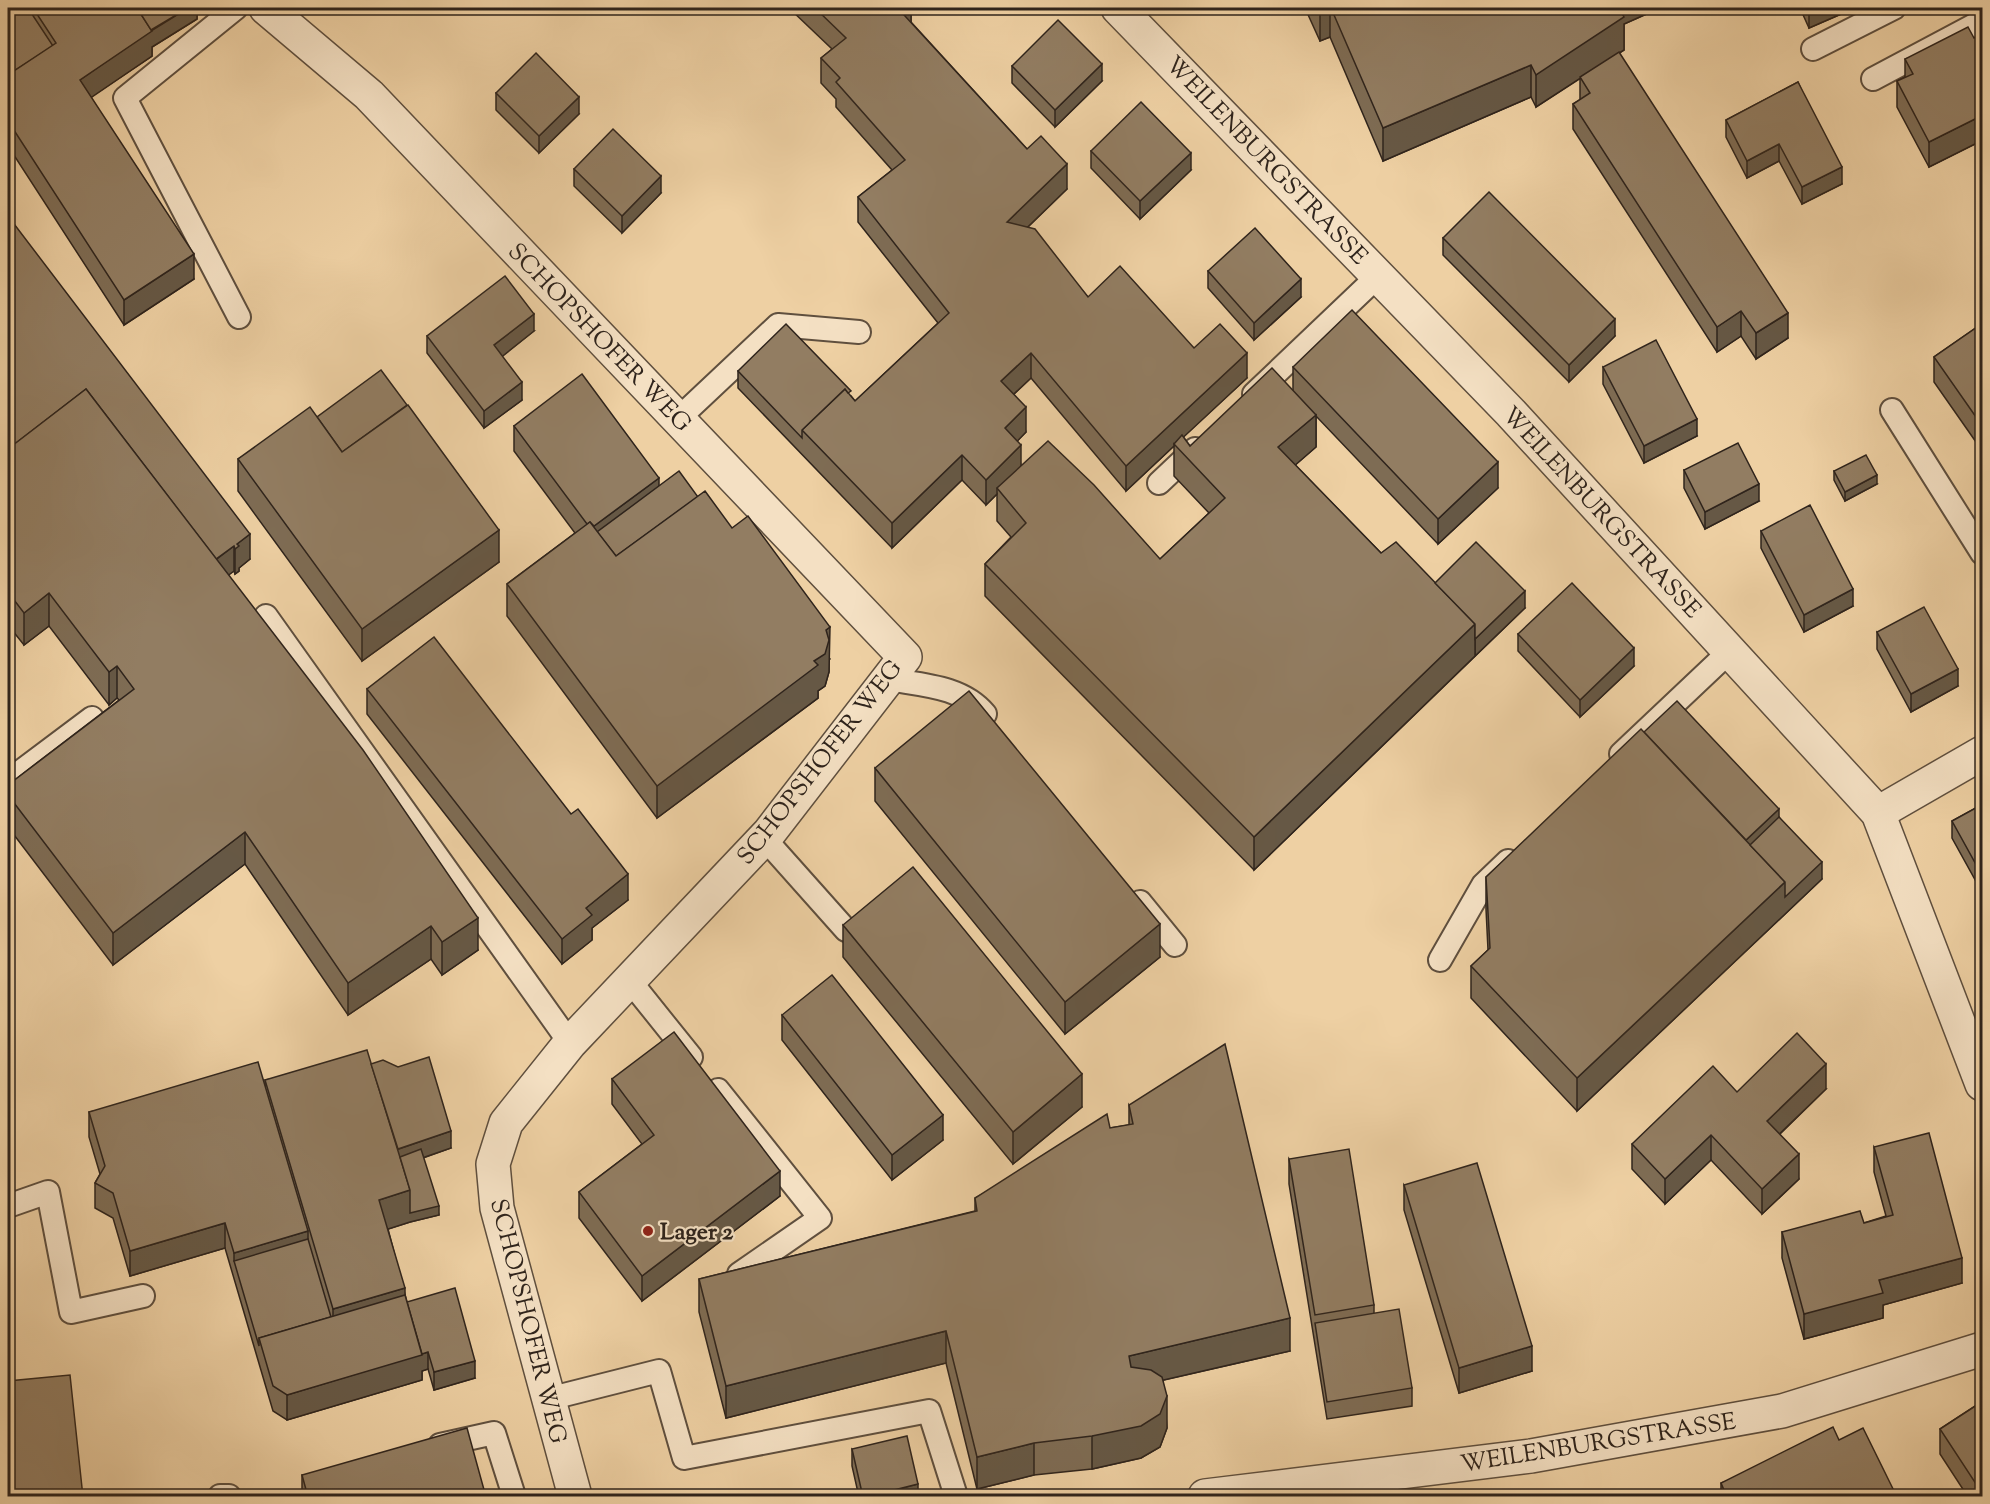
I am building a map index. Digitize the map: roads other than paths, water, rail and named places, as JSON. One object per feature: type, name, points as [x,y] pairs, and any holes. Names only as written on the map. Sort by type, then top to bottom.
[{"type":"street","name":"SCHOPSHOFER WEG","points":[[266,8],[369,95],[905,657],[764,838],[570,1042],[506,1123],[493,1164],[497,1208],[573,1496]]},
{"type":"street","name":"WEILENBURGSTRASSE","points":[[1118,8],[1379,275],[1510,413],[1878,813],[1983,1084]]},
{"type":"street","points":[[1878,813],[1983,753]]},
{"type":"street","name":"WEILENBURGSTRASSE","points":[[1204,1497],[1328,1489],[1532,1456],[1782,1411],[1983,1349]]},
{"type":"lane","points":[[236,8],[125,98],[238,317]]},
{"type":"lane","points":[[1813,49],[1894,8]]},
{"type":"lane","points":[[1873,79],[1983,21]]},
{"type":"lane","points":[[1239,408],[1379,275]]},
{"type":"lane","points":[[678,419],[778,325],[859,332]]},
{"type":"lane","points":[[1892,410],[1983,553]]},
{"type":"lane","points":[[1160,483],[1207,438]]},
{"type":"lane","points":[[266,616],[570,1042]]},
{"type":"lane","points":[[1602,772],[1730,651]]},
{"type":"lane","points":[[888,679],[953,691],[980,708],[1003,735]]},
{"type":"lane","points":[[8,781],[92,718]]},
{"type":"lane","points":[[764,838],[846,930]]},
{"type":"lane","points":[[1440,960],[1483,885],[1525,845]]},
{"type":"lane","points":[[1130,890],[1175,945]]},
{"type":"lane","points":[[630,981],[820,1218],[739,1274]]},
{"type":"lane","points":[[8,1206],[48,1192],[71,1312],[143,1296]]},
{"type":"lane","points":[[548,1399],[659,1371],[684,1458],[929,1411],[956,1497]]},
{"type":"lane","points":[[420,1450],[494,1433],[513,1497]]},
{"type":"lane","points":[[220,1497],[229,1497]]},
{"type":"place","name":"Lager 2","points":[[648,1231]]}]
